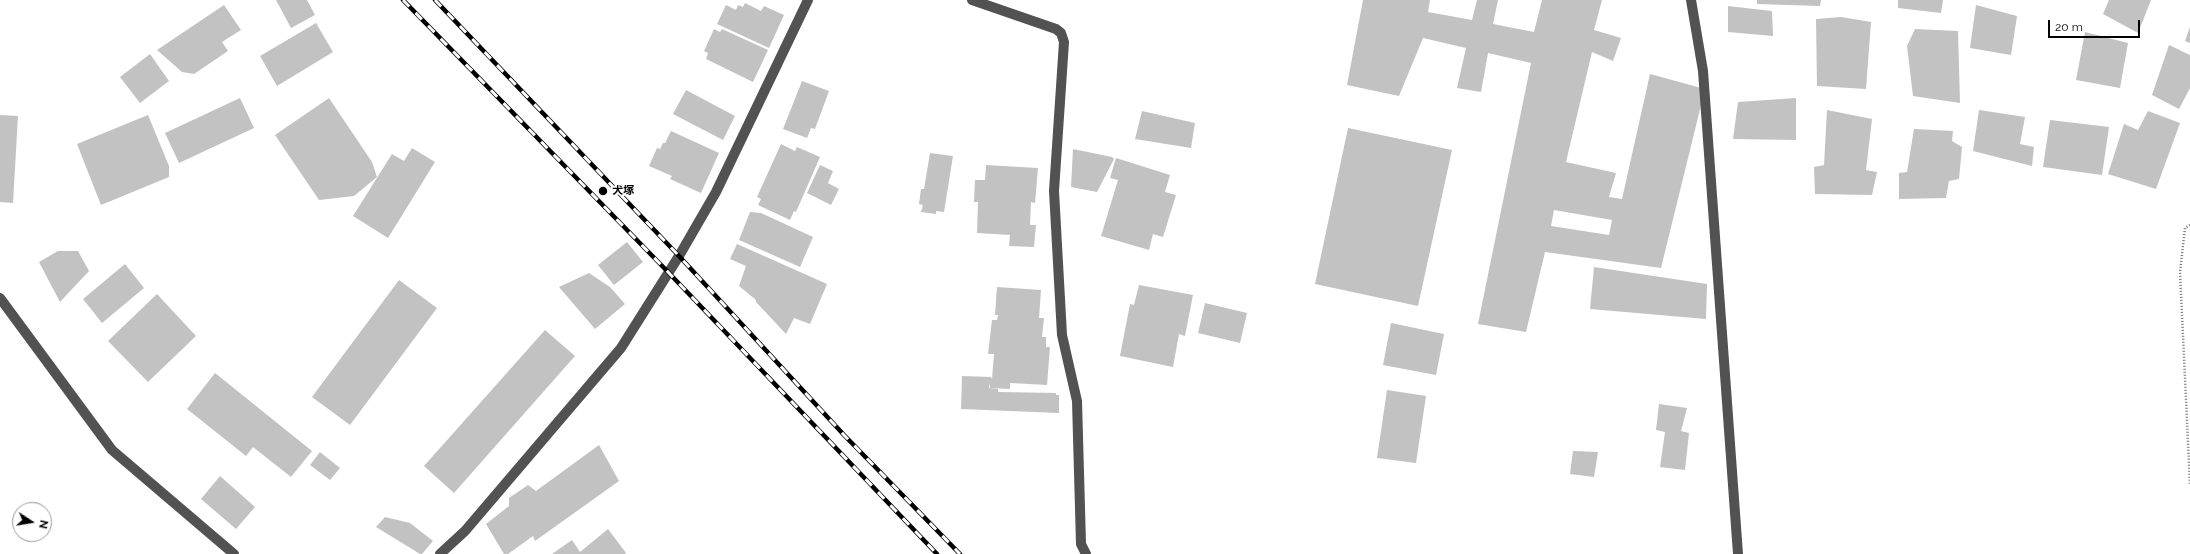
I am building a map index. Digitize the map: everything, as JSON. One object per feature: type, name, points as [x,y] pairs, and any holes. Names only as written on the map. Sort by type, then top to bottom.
[{"type":"street","points":[[440,554],[465,530],[621,348],[679,256],[716,192],[808,0]]},
{"type":"street","points":[[972,0],[1056,29],[1060,32],[1064,42],[1054,190],[1062,335],[1077,401],[1081,544],[1086,554]]},
{"type":"street","points":[[1691,0],[1703,71],[1738,554]]},
{"type":"street","points":[[0,298],[112,450],[234,554]]},
{"type":"path","points":[[2190,225],[2185,228],[2180,272],[2190,485]]},
{"type":"building","points":[[276,0],[307,0],[315,15],[291,28]]},
{"type":"building","points":[[1363,0],[1430,0],[1428,12],[1472,20],[1477,0],[1498,0],[1493,24],[1534,32],[1542,0],[1602,0],[1594,30],[1621,38],[1613,61],[1592,52],[1566,162],[1616,173],[1609,197],[1622,199],[1650,74],[1705,89],[1661,268],[1545,252],[1526,332],[1478,324],[1531,63],[1488,53],[1481,92],[1457,88],[1466,48],[1423,38],[1399,96],[1347,85]],"holes":[[[1554,210],[1612,220],[1609,235],[1551,226]]]},
{"type":"building","points":[[1757,0],[1821,0],[1820,6],[1757,4]]},
{"type":"building","points":[[1898,0],[1943,0],[1941,13],[1898,8]]},
{"type":"building","points":[[2109,0],[2151,0],[2138,33],[2103,14]]},
{"type":"building","points":[[745,3],[761,11],[764,6],[784,15],[769,48],[717,24],[726,5],[736,10],[738,5],[743,7]]},
{"type":"building","points":[[224,5],[241,30],[222,42],[228,51],[194,74],[182,72],[157,50]]},
{"type":"building","points":[[1976,5],[2017,16],[2011,55],[1970,48]]},
{"type":"building","points":[[1728,6],[1772,11],[1773,36],[1728,32]]},
{"type":"building","points":[[1841,17],[1871,22],[1866,89],[1817,86],[1816,19]]},
{"type":"building","points":[[316,23],[333,52],[277,86],[260,56]]},
{"type":"building","points":[[2190,27],[2190,43],[2185,41]]},
{"type":"building","points":[[714,29],[720,32],[722,29],[768,50],[753,82],[706,59],[708,53],[704,51]]},
{"type":"building","points":[[1915,29],[1958,31],[1960,103],[1913,96],[1907,46]]},
{"type":"building","points":[[2085,32],[2128,43],[2120,88],[2076,80]]},
{"type":"building","points":[[2169,45],[2190,55],[2190,88],[2179,109],[2152,95]]},
{"type":"building","points":[[150,54],[169,81],[140,103],[120,77]]},
{"type":"building","points":[[802,81],[829,91],[815,129],[811,128],[807,138],[783,129]]},
{"type":"building","points":[[686,90],[735,116],[723,140],[673,114]]},
{"type":"building","points":[[240,98],[254,128],[179,163],[165,133]]},
{"type":"building","points":[[329,98],[372,162],[377,177],[354,196],[319,200],[275,135]]},
{"type":"building","points":[[1796,98],[1796,140],[1733,139],[1738,102]]},
{"type":"building","points":[[1827,110],[1872,119],[1866,170],[1877,172],[1872,195],[1815,194],[1814,167],[1824,165]]},
{"type":"building","points":[[1979,110],[2025,117],[2020,144],[2034,147],[2032,166],[1973,151]]},
{"type":"building","points":[[1142,111],[1195,123],[1191,148],[1135,139]]},
{"type":"building","points":[[2148,111],[2180,123],[2156,189],[2108,174],[2124,124],[2138,130]]},
{"type":"building","points":[[0,115],[18,116],[13,203],[0,202]]},
{"type":"building","points":[[148,115],[169,166],[169,177],[101,205],[77,144]]},
{"type":"building","points":[[2050,120],[2109,127],[2102,175],[2043,167]]},
{"type":"building","points":[[1348,128],[1452,150],[1418,306],[1315,284]]},
{"type":"building","points":[[1914,129],[1953,131],[1952,141],[1962,147],[1959,179],[1949,181],[1946,198],[1899,199],[1899,173],[1907,172]]},
{"type":"building","points":[[671,131],[719,153],[701,193],[670,179],[672,176],[649,166],[657,148],[660,149],[663,143],[665,143]]},
{"type":"building","points":[[781,144],[795,151],[797,147],[820,157],[796,212],[794,211],[790,220],[758,205],[761,199],[757,197]]},
{"type":"building","points":[[412,148],[435,162],[388,238],[353,216],[392,154],[404,161]]},
{"type":"building","points":[[1073,149],[1112,157],[1114,159],[1097,192],[1071,187]]},
{"type":"building","points":[[930,153],[953,156],[944,212],[936,211],[936,214],[921,212],[923,205],[919,204],[921,189],[924,189]]},
{"type":"building","points":[[1116,158],[1170,175],[1165,192],[1176,195],[1163,237],[1153,234],[1149,250],[1101,236],[1118,180],[1110,178]]},
{"type":"building","points":[[820,165],[833,171],[828,183],[839,189],[831,205],[807,193]]},
{"type":"building","points":[[986,165],[1038,168],[1035,203],[1031,202],[1030,225],[1036,225],[1034,247],[1009,246],[1010,235],[977,233],[978,202],[974,202],[975,180],[985,180]]},
{"type":"building","points":[[750,212],[761,213],[813,237],[800,267],[739,240]]},
{"type":"building","points":[[627,242],[643,262],[614,285],[598,265]]},
{"type":"building","points":[[737,244],[827,284],[810,324],[794,318],[786,334],[756,302],[756,300],[739,286],[746,266],[730,259]]},
{"type":"building","points":[[58,251],[78,251],[89,271],[60,302],[39,262]]},
{"type":"building","points":[[125,264],[144,288],[102,323],[83,299]]},
{"type":"building","points":[[1594,267],[1707,284],[1706,319],[1590,309]]},
{"type":"building","points":[[589,273],[610,287],[625,304],[595,329],[559,287]]},
{"type":"building","points":[[399,280],[437,308],[350,425],[312,397]]},
{"type":"building","points":[[1139,285],[1193,295],[1185,336],[1179,334],[1173,367],[1120,356],[1130,304],[1134,305]]},
{"type":"building","points":[[997,287],[1041,290],[1039,318],[1044,318],[1042,337],[1046,337],[1046,347],[1050,347],[1047,385],[1010,383],[1010,389],[990,388],[989,382],[989,388],[998,389],[998,392],[1056,393],[1056,395],[1059,395],[1059,413],[961,409],[962,376],[991,377],[992,379],[994,354],[988,354],[992,320],[997,320],[998,315],[995,315]]},
{"type":"building","points":[[157,294],[196,336],[148,382],[108,341]]},
{"type":"building","points":[[1205,303],[1247,313],[1240,343],[1198,333]]},
{"type":"building","points":[[1391,323],[1444,334],[1436,375],[1383,365]]},
{"type":"building","points":[[545,330],[575,356],[454,493],[424,466]]},
{"type":"building","points":[[215,373],[312,451],[291,477],[253,447],[246,456],[187,409]]},
{"type":"building","points":[[1387,390],[1426,396],[1416,463],[1377,458]]},
{"type":"building","points":[[1659,404],[1687,408],[1681,431],[1689,433],[1685,470],[1660,467],[1665,432],[1656,430]]},
{"type":"building","points":[[599,445],[619,481],[535,541],[533,536],[508,554],[504,554],[486,524],[509,506],[509,498],[528,485],[536,491]]},
{"type":"building","points":[[1573,451],[1598,452],[1594,477],[1570,474]]},
{"type":"building","points":[[320,452],[340,468],[330,480],[310,465]]},
{"type":"building","points":[[220,476],[255,507],[236,529],[201,499]]},
{"type":"building","points":[[385,517],[410,523],[433,541],[422,554],[420,554],[376,527]]},
{"type":"building","points":[[608,529],[626,553],[625,554],[552,554],[572,540],[580,552]]},
{"type":"railway","points":[[403,0],[668,272],[937,554]]},
{"type":"railway","points":[[435,0],[679,256],[844,435],[960,554]]},
{"type":"place","name":"犬塚","points":[[603,191]]}]
